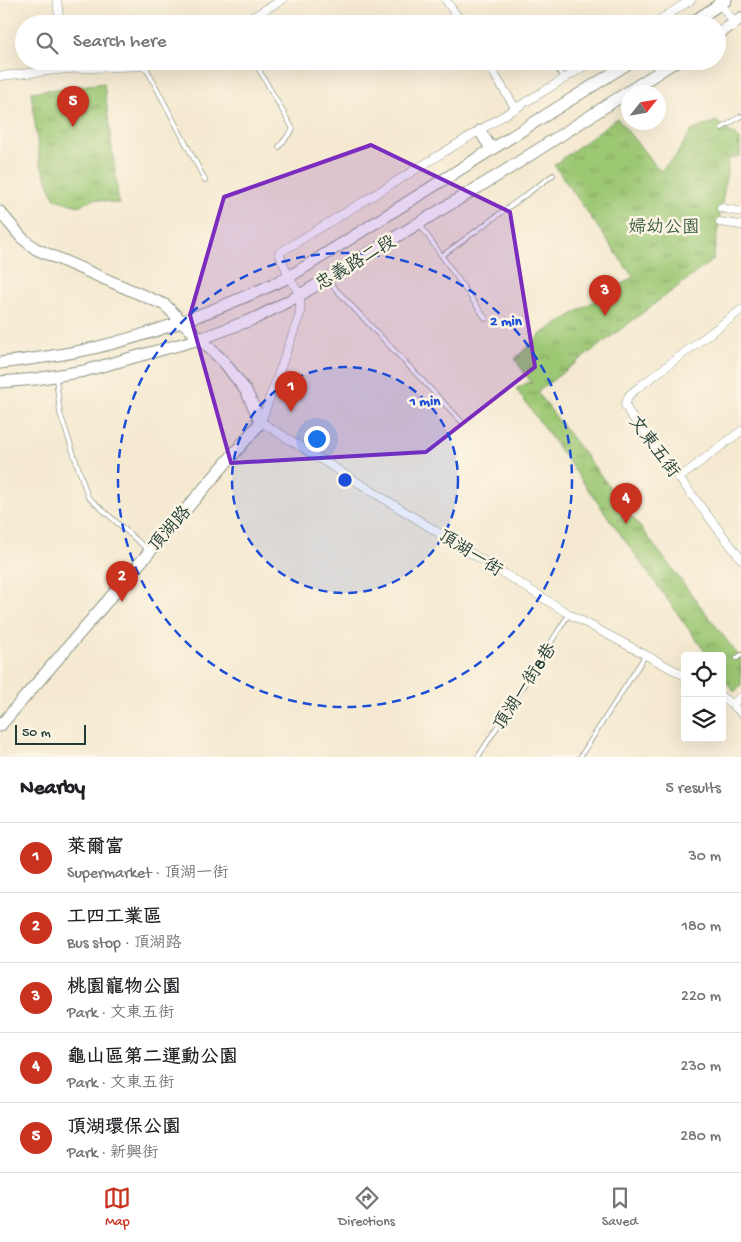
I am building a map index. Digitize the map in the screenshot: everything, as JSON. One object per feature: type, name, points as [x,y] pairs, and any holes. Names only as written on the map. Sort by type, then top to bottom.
[{"type":"main road","points":[[702,15],[721,1]]},
{"type":"main road","points":[[726,29],[738,21]]},
{"type":"main road","name":"忠義路二段","points":[[0,363],[52,357],[97,348],[182,322],[238,301],[289,277],[618,70]]},
{"type":"main road","name":"忠義路二段","points":[[0,382],[56,376],[128,360],[200,339],[256,318],[300,295],[555,140],[662,70]]},
{"type":"main road","points":[[480,131],[492,150]]},
{"type":"main road","points":[[0,212],[22,238],[36,249],[165,304],[224,362],[246,391],[261,422]]},
{"type":"main road","name":"頂湖路","points":[[0,726],[261,422]]},
{"type":"street","points":[[57,0],[59,15]]},
{"type":"street","points":[[256,15],[282,0]]},
{"type":"street","points":[[446,0],[456,15]]},
{"type":"street","points":[[667,15],[691,0]]},
{"type":"street","points":[[721,1],[738,21]]},
{"type":"street","points":[[0,76],[37,70]]},
{"type":"street","points":[[492,70],[516,109]]},
{"type":"street","points":[[300,295],[289,277],[279,253],[578,70]]},
{"type":"street","points":[[721,208],[741,212]]},
{"type":"street","points":[[720,222],[741,225]]},
{"type":"street","name":"頂湖路","points":[[261,422],[300,314],[300,295]]},
{"type":"street","name":"文東五街","points":[[741,310],[629,395],[626,405],[630,414],[741,558]]},
{"type":"street","name":"頂湖一街","points":[[261,422],[569,614],[681,674]]},
{"type":"street","points":[[679,478],[741,431]]},
{"type":"street","points":[[732,704],[741,697]]},
{"type":"street","points":[[726,700],[741,713]]},
{"type":"lane","points":[[147,70],[205,180]]},
{"type":"lane","points":[[259,70],[293,129],[279,146]]},
{"type":"lane","points":[[558,70],[564,79]]},
{"type":"lane","points":[[722,128],[741,116]]},
{"type":"lane","points":[[443,255],[553,175]]},
{"type":"lane","points":[[419,223],[486,319]]},
{"type":"lane","points":[[326,279],[462,422]]},
{"type":"lane","points":[[56,376],[60,413],[88,497],[149,551]]},
{"type":"lane","name":"頂湖一街8巷","points":[[478,757],[569,614]]},
{"type":"lane","points":[[580,757],[645,656]]},
{"type":"highlighted area","points":[[371,145],[510,212],[535,367],[426,452],[231,463],[190,315],[224,197]]},
{"type":"green space","points":[[104,83],[119,204],[95,199],[78,206],[55,199],[40,163],[31,92]]},
{"type":"green space","name":"婦幼公園","points":[[617,118],[621,123],[621,130],[627,130],[660,171],[676,156],[691,131],[716,121],[740,139],[740,156],[729,159],[713,260],[537,392],[741,659],[741,686],[734,692],[726,681],[726,652],[705,652],[516,389],[529,382],[532,384],[515,359],[541,334],[633,277],[554,165]]},
{"type":"place","name":"頂湖環保公園","points":[[73,127]]},
{"type":"place","name":"桃園寵物公園","points":[[605,316]]},
{"type":"place","name":"萊爾富","points":[[291,412]]},
{"type":"place","name":"龜山區第二運動公園","points":[[626,524]]},
{"type":"place","name":"工四工業區","points":[[122,602]]}]
